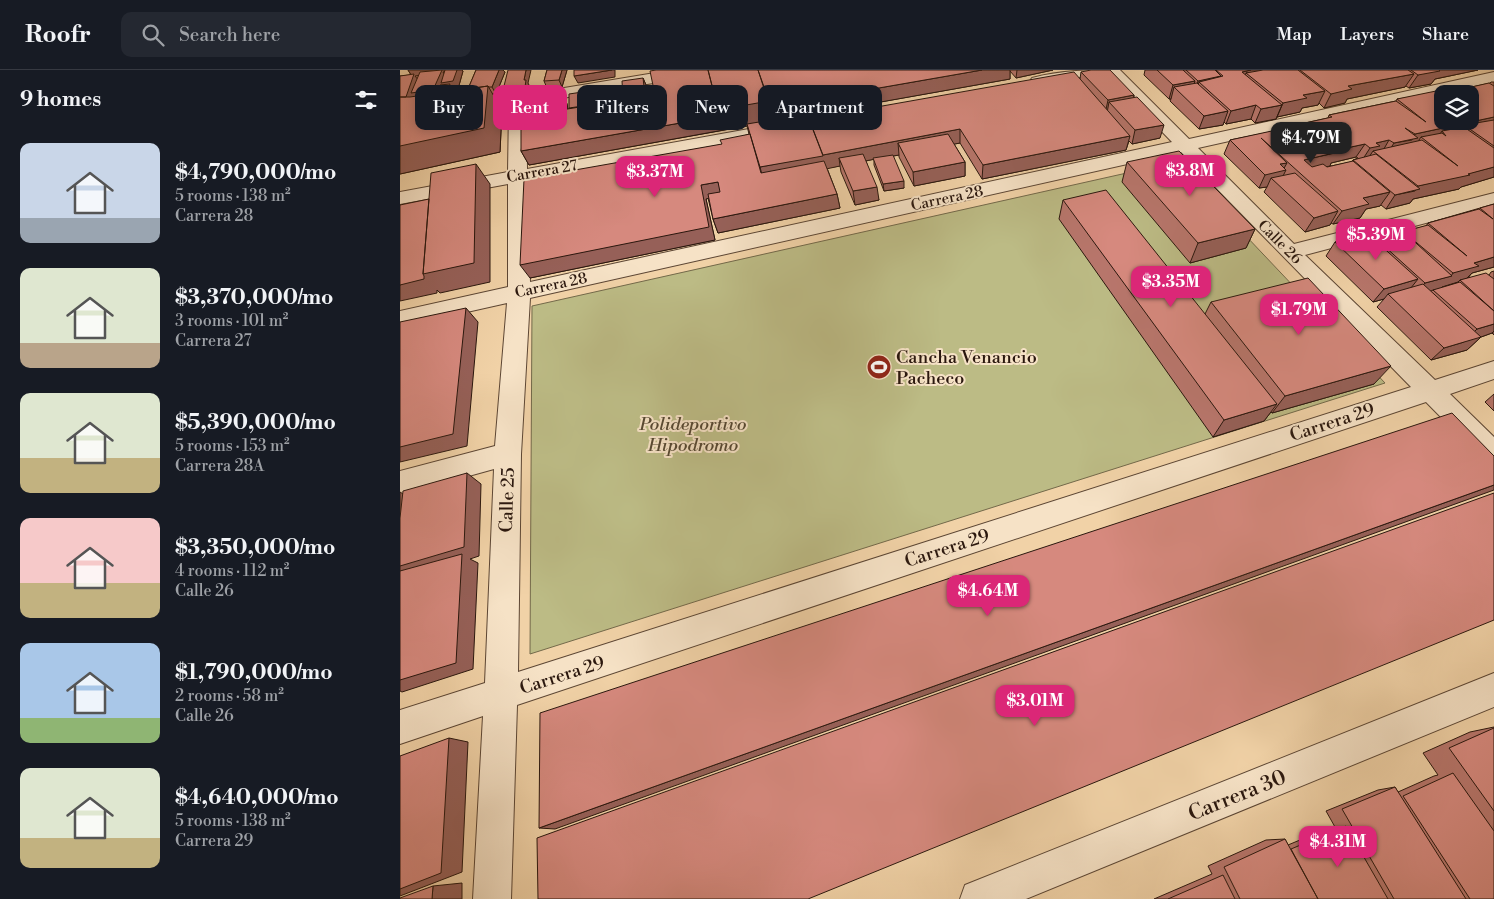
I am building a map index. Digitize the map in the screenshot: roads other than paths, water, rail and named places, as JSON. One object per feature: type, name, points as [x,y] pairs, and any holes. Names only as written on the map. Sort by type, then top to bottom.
[{"type":"street","points":[[567,92],[666,73],[702,70]]},
{"type":"street","points":[[1019,84],[1098,70]]},
{"type":"street","name":"Calle 26","points":[[1111,70],[1184,146],[1494,454]]},
{"type":"street","name":"Carrera 28","points":[[400,319],[1494,77]]},
{"type":"street","name":"Calle 25","points":[[492,899],[502,694],[508,454],[519,292],[517,130]]},
{"type":"street","name":"Carrera 27","points":[[400,198],[770,130]]},
{"type":"street","points":[[1290,252],[1494,199]]},
{"type":"street","name":"Carrera 29","points":[[400,727],[1494,370]]},
{"type":"street","points":[[400,483],[508,454]]},
{"type":"street","name":"Carrera 30","points":[[979,899],[1494,690]]},
{"type":"place","name":"Cancha Venancio Pacheco","points":[[879,367]]},
{"type":"park label","name":"Polideportivo Hipodromo","points":[[693,434]]}]
